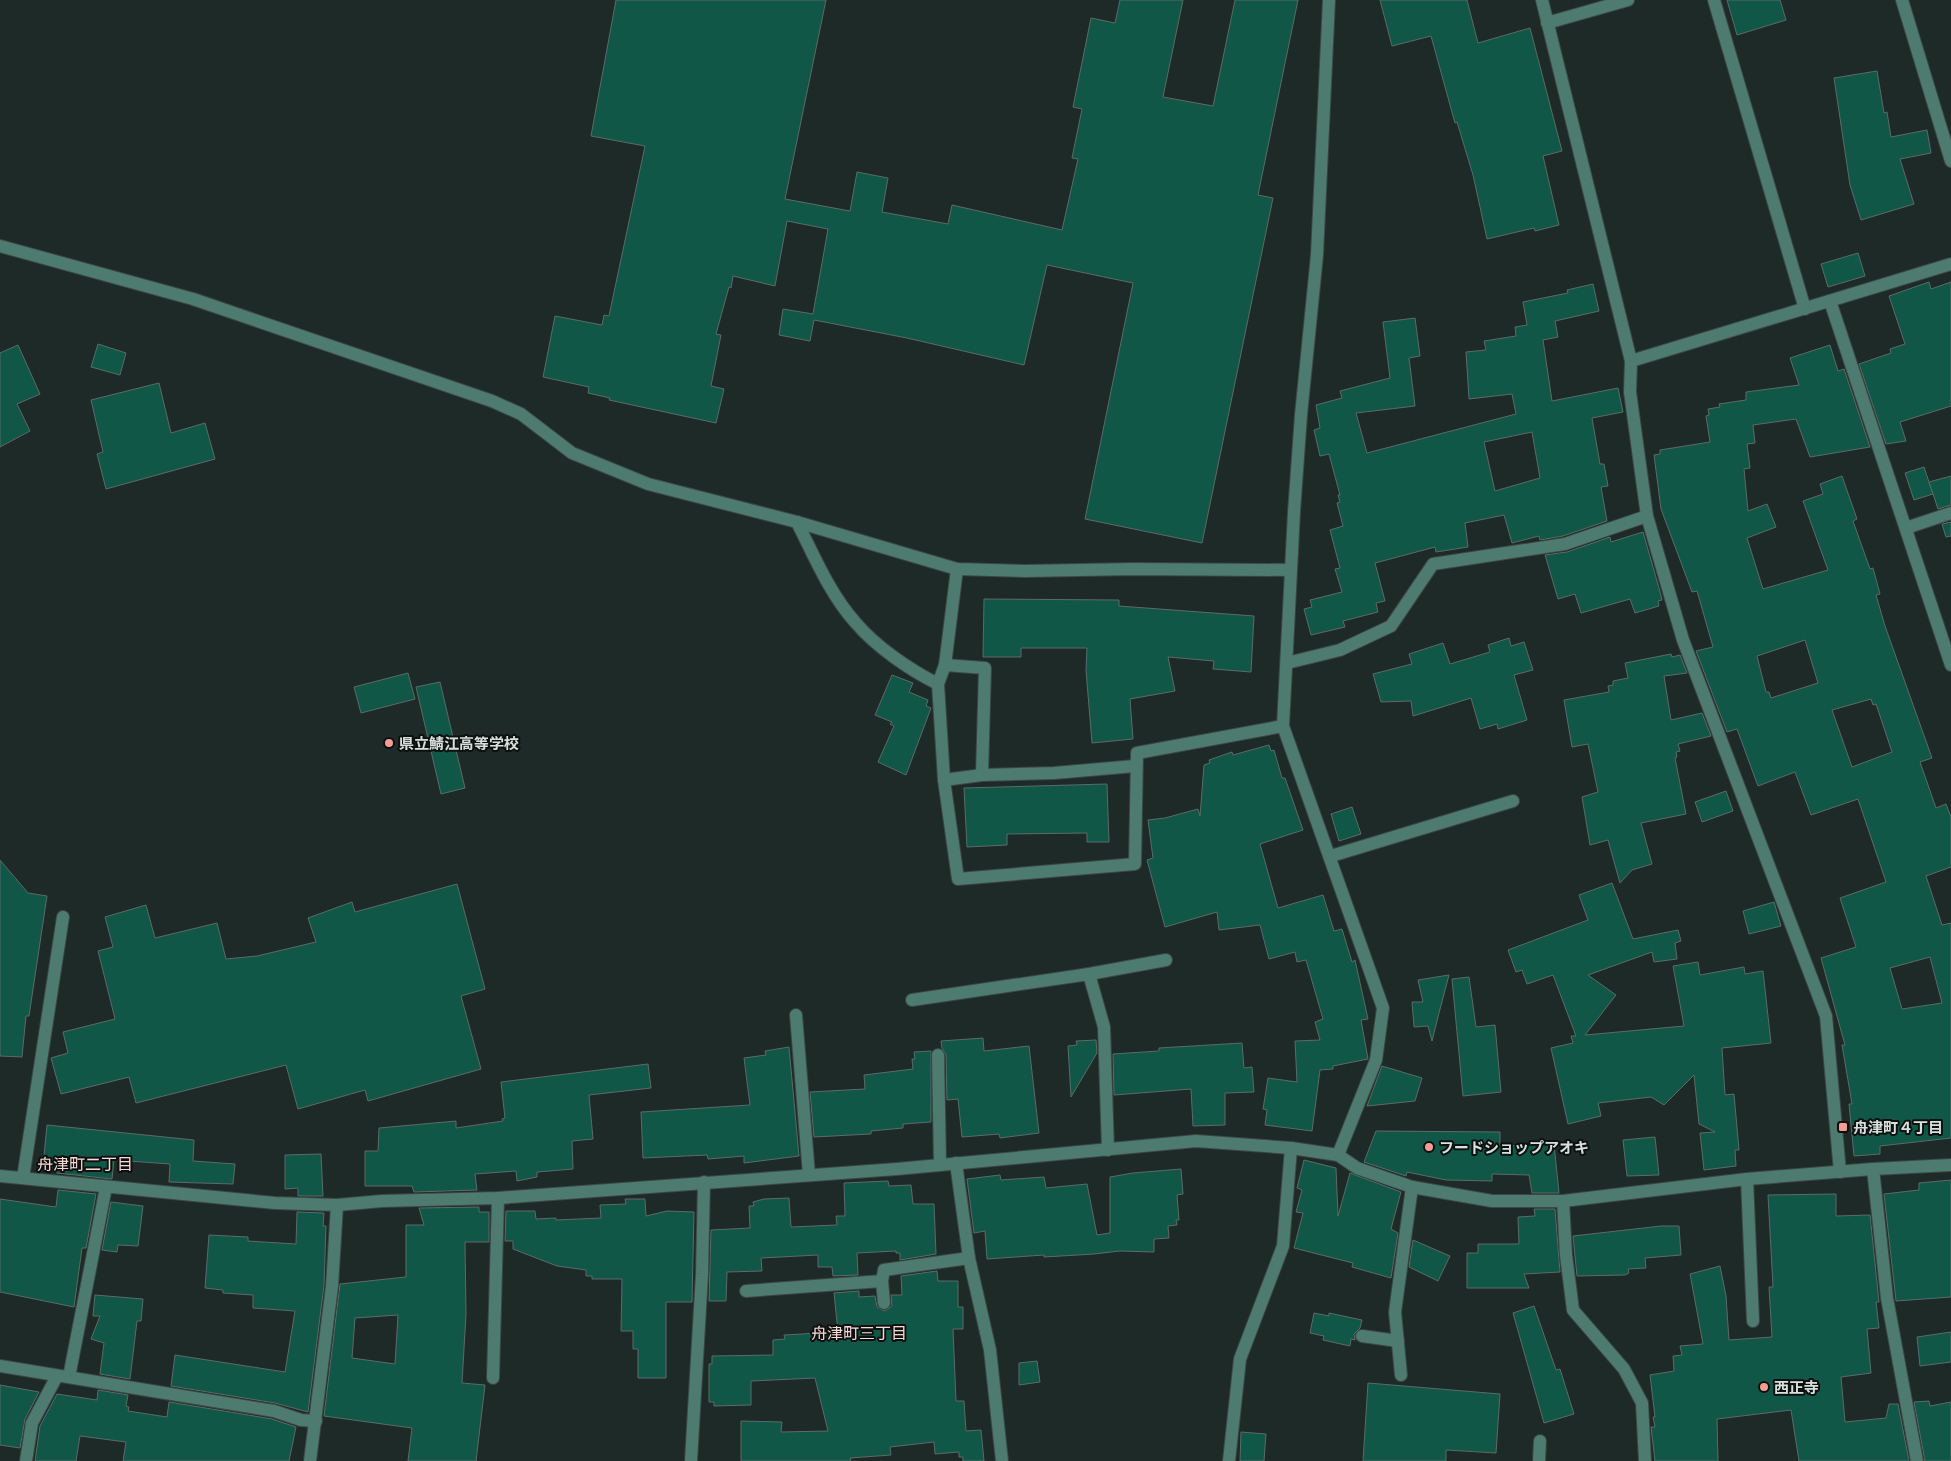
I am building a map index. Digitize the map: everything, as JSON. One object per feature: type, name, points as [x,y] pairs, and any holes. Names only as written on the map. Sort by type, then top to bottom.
[{"type":"street","points":[[1329,0],[1317,255],[1301,414],[1290,570],[1283,726],[1331,856],[1383,1008],[1376,1060],[1338,1155]]},
{"type":"street","points":[[1542,0],[1631,361],[1630,392],[1647,516],[1683,640],[1826,1016],[1840,1172]]},
{"type":"street","points":[[1547,23],[1628,0]]},
{"type":"street","points":[[1714,0],[1805,309]]},
{"type":"street","points":[[1902,0],[1951,161]]},
{"type":"street","points":[[0,246],[193,299],[492,401],[521,414],[572,453],[648,484],[797,522],[957,568],[1025,571],[1133,569],[1290,570]]},
{"type":"street","points":[[1631,361],[1951,264]]},
{"type":"street","points":[[1830,301],[1951,665]]},
{"type":"street","points":[[1906,528],[1951,513]]},
{"type":"street","points":[[1287,663],[1340,650],[1391,626],[1433,564],[1565,544],[1647,516]]},
{"type":"street","points":[[797,522],[825,578],[855,622],[909,669],[938,684]]},
{"type":"street","points":[[957,568],[945,665],[938,684],[944,780],[958,879],[1135,864],[1135,766],[1137,753],[1283,726]]},
{"type":"street","points":[[945,665],[985,668],[982,775]]},
{"type":"street","points":[[944,780],[982,775],[1054,773],[1135,766]]},
{"type":"street","points":[[1331,856],[1513,801]]},
{"type":"street","points":[[23,1178],[63,917]]},
{"type":"street","points":[[912,1000],[1089,974],[1166,960]]},
{"type":"street","points":[[1089,974],[1104,1028],[1108,1150]]},
{"type":"street","points":[[796,1015],[809,1175]]},
{"type":"street","points":[[938,1055],[940,1164]]},
{"type":"street","points":[[0,1176],[275,1204],[337,1205],[382,1201],[498,1198],[809,1175],[1108,1150],[1196,1140],[1291,1148],[1338,1155],[1357,1168],[1412,1186],[1492,1201],[1563,1201],[1747,1180],[1873,1169],[1951,1165]]},
{"type":"street","points":[[1229,1461],[1240,1359],[1283,1246],[1291,1148]]},
{"type":"street","points":[[956,1163],[969,1258],[990,1350],[1002,1461]]},
{"type":"street","points":[[1873,1169],[1887,1298],[1916,1461]]},
{"type":"street","points":[[1747,1180],[1753,1321]]},
{"type":"street","points":[[691,1461],[702,1274],[704,1182]]},
{"type":"street","points":[[1401,1375],[1395,1312],[1412,1186]]},
{"type":"street","points":[[26,1461],[32,1423],[63,1377],[106,1187]]},
{"type":"street","points":[[492,1378],[498,1198]]},
{"type":"street","points":[[1563,1201],[1566,1254],[1573,1310],[1624,1369],[1642,1403],[1645,1461]]},
{"type":"street","points":[[314,1460],[316,1421],[332,1286],[337,1205]]},
{"type":"street","points":[[884,1303],[882,1281],[884,1270],[969,1258]]},
{"type":"street","points":[[746,1291],[882,1281]]},
{"type":"street","points":[[1362,1336],[1398,1341]]},
{"type":"street","points":[[0,1366],[265,1410],[316,1421]]},
{"type":"street","points":[[1538,1461],[1540,1441]]},
{"type":"building","points":[[616,0],[826,0],[785,199],[850,211],[857,172],[888,178],[882,212],[948,224],[952,205],[1062,230],[1078,159],[1072,158],[1082,109],[1073,107],[1091,18],[1115,23],[1120,0],[1183,0],[1163,97],[1213,106],[1235,0],[1298,0],[1258,195],[1273,198],[1202,543],[1085,519],[1133,283],[1047,265],[1024,365],[907,338],[814,320],[810,341],[779,335],[783,309],[813,314],[828,229],[787,221],[775,286],[733,276],[731,288],[729,287],[716,334],[721,335],[711,386],[724,389],[716,423],[609,400],[610,398],[588,393],[589,387],[543,377],[555,316],[602,325],[604,315],[609,316],[645,146],[591,136]]},
{"type":"building","points":[[1380,0],[1467,0],[1478,43],[1530,28],[1562,151],[1543,156],[1559,225],[1535,231],[1534,228],[1487,239],[1473,175],[1457,122],[1455,123],[1431,36],[1392,46]]},
{"type":"building","points":[[1727,0],[1780,0],[1786,20],[1737,35]]},
{"type":"building","points":[[1877,71],[1884,113],[1887,112],[1891,137],[1927,130],[1931,153],[1900,159],[1914,204],[1861,220],[1850,185],[1834,78]]},
{"type":"building","points":[[1858,253],[1865,276],[1828,287],[1821,264]]},
{"type":"building","points":[[1929,282],[1931,289],[1951,282],[1951,406],[1900,422],[1906,441],[1886,444],[1859,364],[1891,353],[1890,349],[1905,344],[1889,296]]},
{"type":"building","points":[[1593,284],[1599,311],[1555,321],[1558,337],[1543,340],[1552,401],[1618,388],[1623,412],[1592,418],[1600,464],[1604,464],[1608,486],[1601,487],[1607,521],[1563,536],[1540,540],[1539,536],[1512,543],[1504,515],[1465,523],[1468,547],[1436,552],[1435,547],[1375,563],[1385,601],[1376,603],[1378,612],[1343,621],[1345,627],[1311,635],[1304,609],[1312,607],[1310,600],[1342,592],[1335,569],[1340,568],[1330,530],[1343,526],[1337,503],[1340,502],[1338,495],[1340,495],[1329,454],[1320,456],[1314,430],[1320,428],[1316,405],[1342,398],[1340,391],[1390,378],[1383,322],[1415,318],[1420,356],[1409,358],[1415,406],[1356,413],[1367,453],[1516,414],[1512,394],[1469,399],[1466,352],[1486,350],[1484,341],[1516,336],[1515,327],[1527,325],[1523,302],[1568,293],[1567,290]],"holes":[[[1532,432],[1540,478],[1495,491],[1484,442]]]},
{"type":"building","points":[[98,344],[126,353],[120,375],[91,367]]},
{"type":"building","points":[[18,345],[40,394],[17,404],[30,431],[0,447],[0,353]]},
{"type":"building","points":[[1830,345],[1838,371],[1844,369],[1870,447],[1810,457],[1796,419],[1753,425],[1755,443],[1747,444],[1750,468],[1744,469],[1748,511],[1767,504],[1776,527],[1747,538],[1763,589],[1828,570],[1803,501],[1823,494],[1820,484],[1842,476],[1857,519],[1853,521],[1870,569],[1873,568],[1880,594],[1876,595],[1885,626],[1932,758],[1920,762],[1936,808],[1946,804],[1951,817],[1951,867],[1926,876],[1942,925],[1951,923],[1951,1138],[1880,1146],[1880,1154],[1854,1156],[1849,1104],[1852,1104],[1842,1045],[1845,1045],[1821,958],[1856,947],[1840,898],[1886,882],[1858,799],[1811,815],[1795,772],[1758,786],[1737,729],[1727,732],[1696,651],[1713,647],[1697,591],[1692,592],[1661,509],[1654,455],[1660,454],[1660,450],[1710,442],[1706,416],[1709,415],[1708,409],[1720,407],[1719,404],[1746,400],[1746,392],[1799,385],[1790,358]],"holes":[[[1805,640],[1818,683],[1771,698],[1769,692],[1766,692],[1757,656]],[[1871,699],[1873,705],[1876,704],[1892,752],[1852,767],[1832,710]],[[1930,957],[1942,1003],[1902,1009],[1890,968]]]},
{"type":"building","points":[[159,383],[171,433],[205,423],[215,459],[106,489],[97,454],[103,452],[91,400]]},
{"type":"building","points":[[1924,467],[1933,494],[1914,500],[1905,473]]},
{"type":"building","points":[[1951,476],[1951,505],[1938,509],[1929,482]]},
{"type":"building","points":[[1951,522],[1951,536],[1946,537],[1942,524]]},
{"type":"building","points":[[1643,532],[1662,600],[1658,601],[1659,606],[1635,613],[1630,599],[1581,613],[1575,594],[1558,599],[1545,555],[1567,552],[1610,537],[1611,542]]},
{"type":"building","points":[[984,599],[1119,600],[1119,606],[1254,616],[1251,672],[1213,669],[1214,661],[1168,657],[1175,691],[1130,699],[1133,739],[1092,743],[1086,670],[1087,648],[1021,648],[1021,657],[983,657]]},
{"type":"building","points":[[1509,638],[1511,646],[1524,642],[1533,670],[1514,675],[1527,720],[1498,729],[1497,724],[1480,729],[1471,698],[1413,716],[1411,701],[1381,702],[1373,674],[1412,664],[1409,654],[1443,643],[1450,664],[1490,652],[1488,645]]},
{"type":"building","points":[[1671,654],[1672,657],[1680,655],[1687,673],[1664,676],[1671,720],[1702,713],[1711,736],[1678,744],[1680,751],[1676,752],[1677,757],[1675,758],[1686,814],[1641,823],[1652,864],[1632,870],[1620,883],[1608,840],[1590,845],[1582,797],[1598,792],[1588,744],[1572,747],[1564,700],[1609,692],[1608,686],[1613,685],[1613,681],[1628,678],[1625,663]]},
{"type":"building","points":[[408,673],[415,699],[361,713],[354,687]]},
{"type":"building","points":[[892,675],[913,683],[909,692],[928,700],[926,706],[931,708],[906,775],[878,762],[894,726],[890,724],[892,722],[875,715]]},
{"type":"building","points":[[440,682],[465,788],[441,794],[416,687]]},
{"type":"building","points":[[1269,745],[1271,751],[1274,750],[1282,778],[1285,778],[1303,830],[1260,844],[1278,908],[1323,895],[1334,931],[1342,929],[1352,962],[1355,960],[1368,1019],[1361,1020],[1368,1059],[1333,1066],[1333,1069],[1320,1070],[1312,1131],[1265,1125],[1267,1110],[1263,1109],[1268,1078],[1297,1082],[1295,1041],[1320,1040],[1315,1022],[1323,1019],[1306,960],[1297,962],[1295,952],[1269,959],[1260,925],[1219,930],[1217,912],[1165,927],[1147,860],[1153,858],[1148,820],[1165,818],[1198,809],[1200,816],[1204,765],[1210,763],[1209,760],[1232,752],[1233,755]]},
{"type":"building","points":[[1107,784],[1109,842],[1087,842],[1087,833],[1007,834],[1007,845],[967,847],[964,788]]},
{"type":"building","points":[[1726,791],[1733,811],[1702,822],[1695,802]]},
{"type":"building","points":[[1352,807],[1361,834],[1339,841],[1331,814]]},
{"type":"building","points":[[0,860],[28,893],[47,896],[29,1016],[26,1016],[22,1057],[0,1056]]},
{"type":"building","points":[[1612,883],[1633,939],[1678,930],[1681,941],[1675,943],[1677,959],[1654,962],[1652,952],[1588,975],[1616,995],[1585,1035],[1684,1026],[1673,966],[1698,962],[1700,975],[1744,967],[1745,974],[1763,971],[1771,1043],[1722,1048],[1725,1095],[1734,1094],[1739,1150],[1735,1150],[1736,1166],[1704,1170],[1700,1133],[1715,1132],[1699,1124],[1694,1075],[1664,1105],[1651,1097],[1598,1103],[1601,1116],[1568,1124],[1551,1048],[1573,1043],[1571,1036],[1576,1036],[1553,975],[1527,984],[1522,970],[1516,972],[1508,950],[1588,920],[1579,895]]},
{"type":"building","points":[[457,884],[485,989],[461,996],[481,1069],[368,1101],[365,1090],[298,1109],[286,1065],[136,1103],[129,1077],[61,1094],[51,1058],[68,1053],[63,1032],[115,1019],[98,951],[113,947],[105,917],[146,905],[155,938],[217,923],[226,959],[257,956],[316,942],[308,918],[352,902],[355,912]]},
{"type":"building","points":[[1774,902],[1781,926],[1749,934],[1743,911]]},
{"type":"building","points":[[1449,975],[1432,1041],[1428,1026],[1414,1027],[1412,1002],[1423,1002],[1418,980]]},
{"type":"building","points":[[1469,977],[1476,1027],[1495,1025],[1501,1092],[1463,1096],[1452,979]]},
{"type":"building","points":[[983,1038],[984,1051],[1029,1046],[1039,1133],[1000,1138],[999,1134],[962,1137],[958,1099],[947,1100],[946,1055],[941,1041]]},
{"type":"building","points":[[1096,1040],[1097,1053],[1071,1097],[1068,1046],[1077,1045],[1076,1041]]},
{"type":"building","points":[[1242,1043],[1244,1068],[1252,1067],[1254,1092],[1225,1093],[1225,1125],[1193,1126],[1191,1089],[1114,1095],[1113,1054],[1159,1051],[1159,1048]]},
{"type":"building","points":[[789,1047],[799,1156],[744,1163],[744,1156],[708,1159],[707,1155],[643,1158],[641,1112],[750,1105],[744,1058],[766,1055],[765,1051]]},
{"type":"building","points":[[931,1051],[931,1122],[903,1124],[903,1128],[871,1131],[871,1134],[814,1137],[810,1092],[865,1089],[864,1075],[913,1069],[912,1059],[915,1059],[914,1052]]},
{"type":"building","points":[[648,1064],[651,1088],[589,1095],[593,1139],[572,1141],[573,1169],[537,1172],[537,1177],[517,1181],[516,1171],[475,1174],[477,1190],[414,1192],[412,1186],[365,1186],[365,1151],[378,1151],[379,1128],[456,1121],[456,1128],[503,1121],[502,1119],[505,1118],[501,1082]]},
{"type":"building","points":[[1382,1066],[1422,1078],[1415,1101],[1367,1106]]},
{"type":"building","points":[[47,1125],[194,1140],[193,1161],[235,1164],[233,1184],[169,1182],[170,1164],[114,1160],[112,1179],[57,1173],[43,1165]]},
{"type":"building","points":[[1376,1131],[1500,1132],[1500,1146],[1554,1144],[1559,1193],[1532,1193],[1529,1175],[1492,1174],[1492,1181],[1446,1180],[1407,1172],[1406,1176],[1364,1162]]},
{"type":"building","points":[[1655,1137],[1659,1175],[1627,1176],[1623,1140]]},
{"type":"building","points":[[321,1154],[323,1196],[298,1196],[298,1188],[285,1189],[285,1155]]},
{"type":"building","points":[[1304,1160],[1336,1168],[1338,1216],[1350,1173],[1401,1192],[1391,1229],[1398,1233],[1391,1278],[1352,1267],[1353,1263],[1294,1248],[1303,1213],[1296,1212],[1302,1190],[1297,1188]]},
{"type":"building","points":[[1181,1169],[1183,1194],[1177,1195],[1179,1220],[1176,1220],[1177,1225],[1168,1226],[1169,1238],[1154,1239],[1154,1252],[1120,1251],[987,1259],[985,1231],[974,1233],[967,1179],[1000,1175],[1001,1180],[1044,1177],[1046,1188],[1087,1184],[1097,1235],[1110,1233],[1110,1177]]},
{"type":"building","points":[[1951,1180],[1951,1297],[1896,1301],[1884,1194],[1919,1190],[1919,1183]]},
{"type":"building","points":[[888,1181],[889,1186],[911,1185],[913,1204],[934,1204],[936,1254],[900,1260],[900,1253],[896,1253],[896,1251],[857,1253],[858,1275],[833,1276],[832,1267],[818,1267],[818,1255],[761,1258],[762,1271],[727,1272],[726,1301],[709,1301],[711,1230],[750,1228],[749,1206],[754,1206],[753,1202],[764,1199],[789,1198],[791,1227],[837,1225],[836,1216],[845,1216],[844,1183]]},
{"type":"building","points":[[58,1190],[96,1194],[86,1248],[82,1248],[74,1307],[0,1292],[0,1199],[56,1207]]},
{"type":"building","points":[[1836,1194],[1836,1216],[1870,1215],[1879,1302],[1876,1302],[1879,1328],[1867,1329],[1871,1373],[1841,1377],[1845,1422],[1886,1418],[1889,1404],[1898,1404],[1909,1461],[1799,1461],[1791,1410],[1717,1419],[1718,1461],[1655,1461],[1651,1427],[1655,1427],[1653,1417],[1655,1417],[1650,1375],[1674,1371],[1673,1356],[1682,1355],[1680,1346],[1703,1344],[1690,1274],[1720,1266],[1726,1296],[1729,1340],[1772,1337],[1769,1287],[1773,1287],[1768,1195]]},
{"type":"building","points":[[625,1199],[645,1199],[646,1216],[667,1211],[694,1212],[692,1302],[666,1302],[666,1378],[638,1378],[638,1349],[633,1349],[633,1331],[621,1331],[622,1279],[592,1279],[592,1276],[586,1276],[586,1270],[557,1266],[513,1249],[513,1241],[505,1241],[506,1211],[535,1211],[536,1219],[601,1218],[600,1205],[626,1204]]},
{"type":"building","points":[[111,1202],[143,1206],[138,1246],[118,1245],[117,1252],[102,1250]]},
{"type":"building","points":[[479,1207],[479,1212],[489,1212],[489,1242],[465,1242],[466,1314],[462,1383],[485,1385],[476,1461],[408,1461],[412,1428],[324,1416],[340,1284],[406,1277],[406,1225],[424,1225],[419,1208]],"holes":[[[398,1315],[395,1364],[352,1358],[355,1318]]]},
{"type":"building","points":[[1534,1209],[1555,1209],[1560,1272],[1524,1274],[1529,1288],[1467,1288],[1467,1253],[1478,1253],[1478,1244],[1519,1244],[1518,1217],[1535,1216]]},
{"type":"building","points":[[297,1212],[324,1213],[323,1226],[326,1226],[324,1285],[308,1412],[275,1403],[171,1386],[175,1355],[285,1372],[295,1311],[253,1308],[253,1295],[223,1293],[223,1290],[205,1288],[209,1235],[248,1237],[248,1241],[296,1244]]},
{"type":"building","points":[[1661,1226],[1679,1226],[1681,1255],[1645,1258],[1646,1268],[1628,1269],[1629,1273],[1625,1275],[1577,1276],[1573,1236]]},
{"type":"building","points":[[1413,1240],[1450,1256],[1438,1281],[1409,1267]]},
{"type":"building","points":[[937,1271],[938,1281],[958,1281],[958,1307],[963,1307],[963,1329],[953,1329],[956,1401],[964,1401],[966,1431],[981,1430],[984,1461],[963,1461],[963,1457],[959,1457],[959,1452],[935,1454],[934,1442],[890,1447],[891,1455],[850,1458],[851,1461],[741,1461],[741,1421],[782,1422],[781,1432],[828,1431],[815,1378],[751,1381],[751,1405],[714,1406],[714,1402],[709,1402],[709,1364],[712,1364],[712,1356],[773,1355],[773,1340],[785,1339],[784,1335],[838,1332],[834,1293],[859,1291],[859,1297],[875,1296],[877,1307],[885,1311],[892,1306],[891,1295],[902,1295],[901,1276]]},
{"type":"building","points":[[95,1295],[143,1299],[141,1321],[137,1321],[130,1379],[100,1374],[104,1343],[91,1339],[100,1316],[93,1316]]},
{"type":"building","points":[[1534,1306],[1556,1370],[1560,1369],[1574,1414],[1544,1423],[1513,1313]]},
{"type":"building","points":[[1314,1313],[1329,1316],[1329,1313],[1362,1320],[1360,1328],[1354,1334],[1355,1340],[1351,1339],[1350,1346],[1323,1340],[1324,1336],[1310,1333]]},
{"type":"building","points":[[1951,1332],[1951,1362],[1920,1366],[1917,1337]]},
{"type":"building","points":[[1037,1361],[1040,1382],[1019,1385],[1019,1363]]},
{"type":"building","points":[[1368,1383],[1500,1394],[1496,1453],[1446,1450],[1446,1461],[1363,1461]]},
{"type":"building","points":[[0,1385],[39,1392],[25,1419],[20,1448],[0,1445]]},
{"type":"building","points":[[98,1390],[128,1395],[126,1406],[129,1407],[128,1411],[167,1417],[169,1402],[272,1419],[296,1427],[289,1461],[123,1461],[126,1442],[80,1436],[76,1461],[35,1461],[40,1426],[57,1394],[97,1400]]},
{"type":"building","points":[[1929,1401],[1930,1406],[1951,1402],[1951,1461],[1925,1461],[1914,1402]]},
{"type":"building","points":[[1241,1432],[1266,1434],[1264,1461],[1240,1461]]},
{"type":"place","name":"県立鯖江高等学校","points":[[389,743]]},
{"type":"place","name":"舟津町４丁目","points":[[1843,1127]]},
{"type":"place","name":"フードショップアオキ","points":[[1429,1147]]},
{"type":"place","name":"西正寺","points":[[1764,1387]]},
{"type":"district","name":"舟津町二丁目","points":[[85,1164]]},
{"type":"district","name":"舟津町三丁目","points":[[859,1333]]}]
